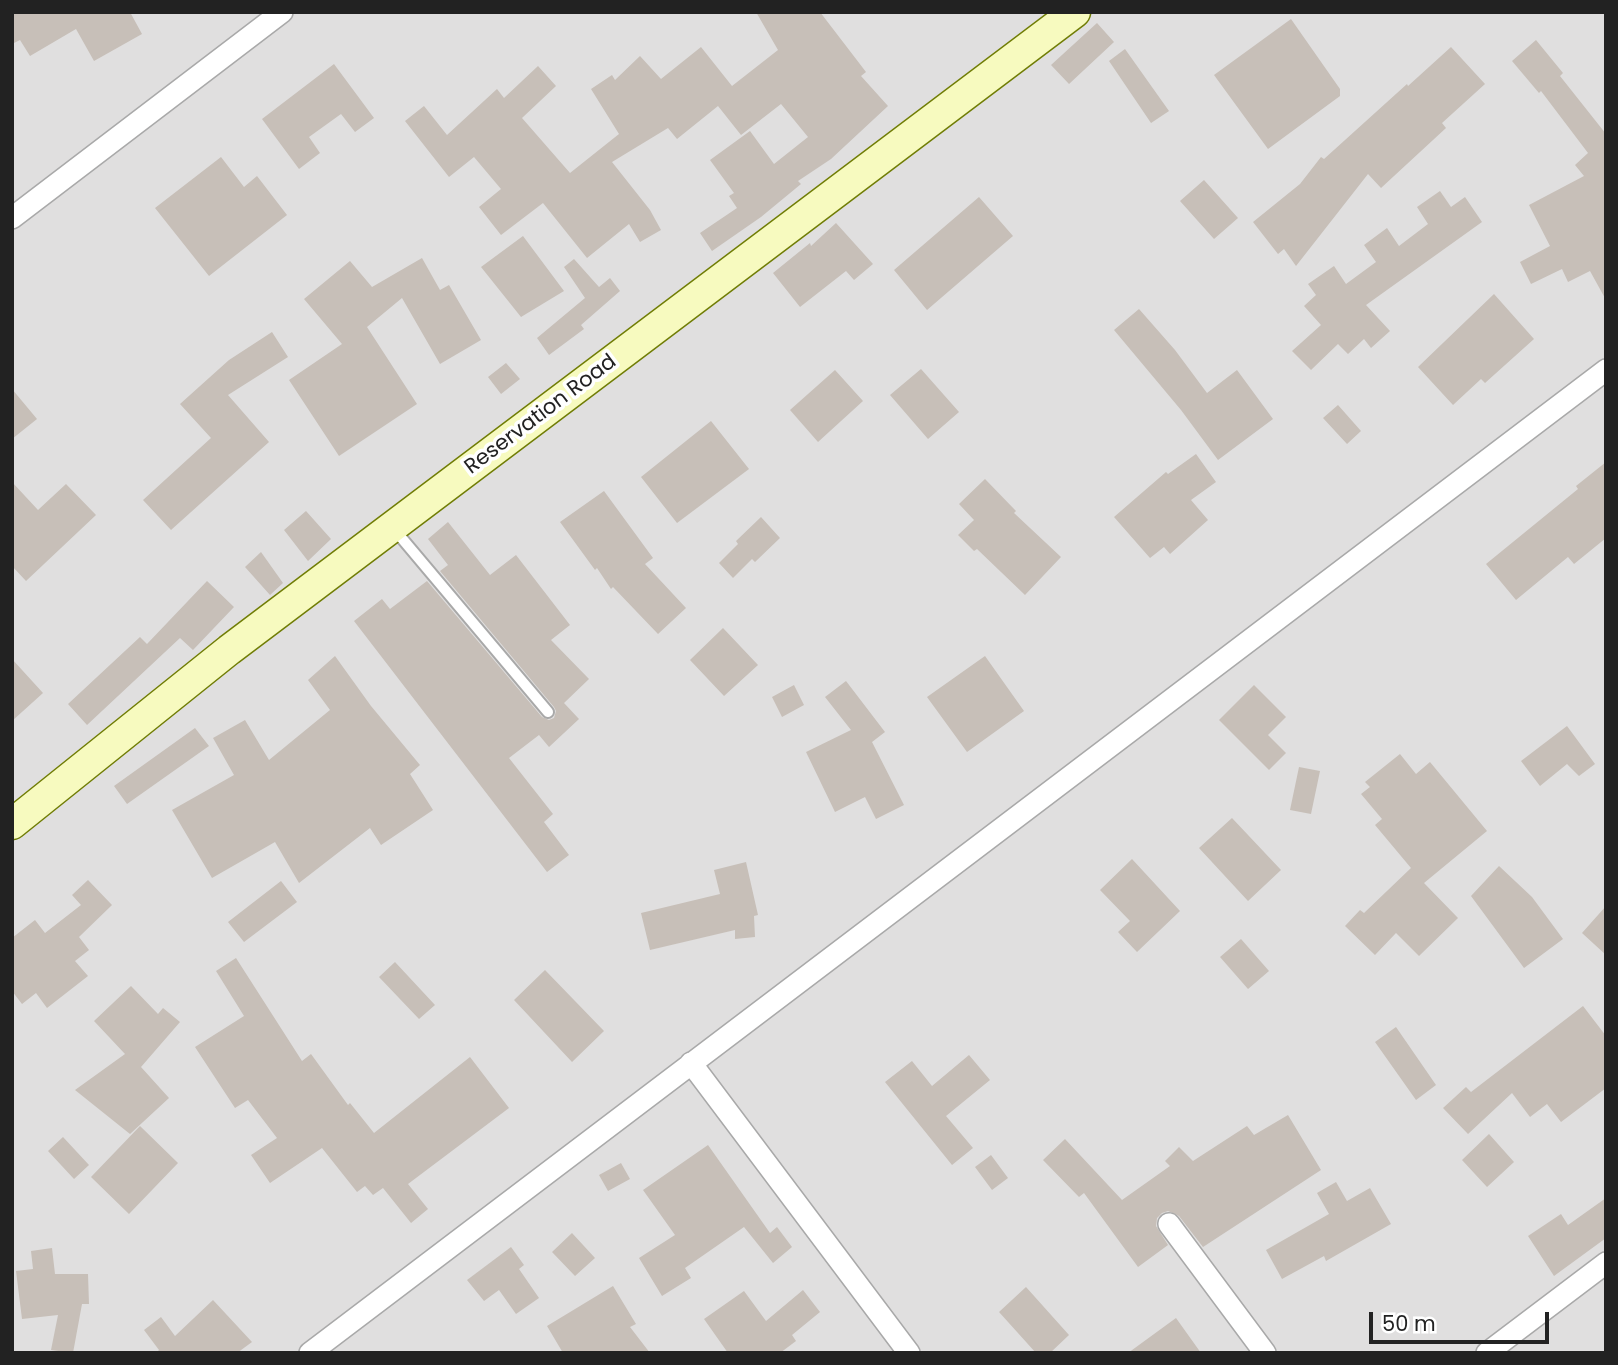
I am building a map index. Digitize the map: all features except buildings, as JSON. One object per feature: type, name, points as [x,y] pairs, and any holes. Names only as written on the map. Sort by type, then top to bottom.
[{"type":"street","points":[[12,218],[282,12]]},
{"type":"street","name":"Reservation Road","points":[[12,824],[229,650],[1075,12]]},
{"type":"street","points":[[310,1353],[1606,370]]},
{"type":"street","points":[[691,1063],[909,1353]]},
{"type":"street","points":[[1169,1224],[1265,1353]]},
{"type":"street","points":[[1486,1353],[1606,1263]]},
{"type":"lane","points":[[392,527],[548,712]]},
{"type":"shaded area","points":[[12,12],[1606,12],[1606,1353],[12,1353]]}]
